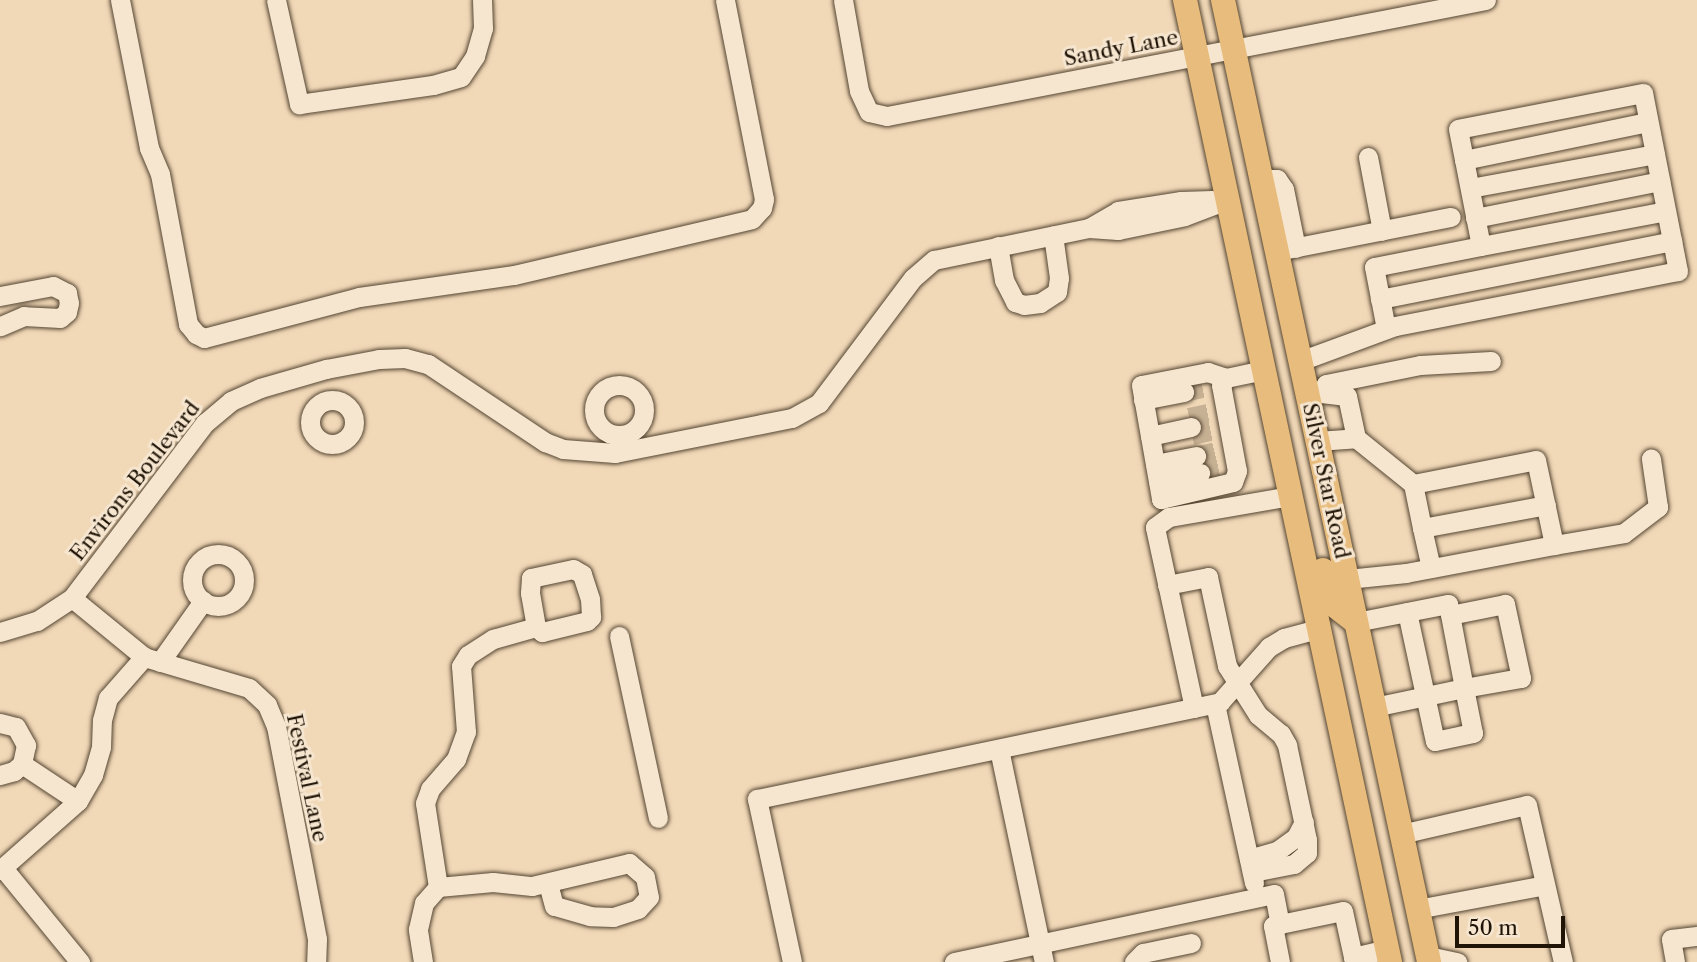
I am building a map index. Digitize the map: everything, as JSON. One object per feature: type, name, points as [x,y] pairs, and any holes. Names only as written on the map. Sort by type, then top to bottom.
[{"type":"main road","name":"Silver Star Road","points":[[1185,0],[1388,955]]},
{"type":"main road","name":"Silver Star Road","points":[[1223,0],[1262,179],[1287,249],[1300,361],[1314,392],[1317,442],[1428,959]]},
{"type":"main road","points":[[1290,496],[1311,515],[1330,603],[1356,622]]},
{"type":"street","points":[[120,0],[149,148],[160,174],[188,324],[196,334],[204,338],[359,297],[514,275],[752,219],[762,208],[764,199],[725,0]]},
{"type":"street","points":[[276,0],[299,104],[433,85],[461,77],[475,56],[482,27],[482,0]]},
{"type":"street","name":"Sandy Lane","points":[[844,4],[859,91],[869,112],[887,116],[1234,51],[1486,0]]},
{"type":"street","points":[[1300,361],[1386,329],[1678,271],[1643,93],[1458,129],[1481,246]]},
{"type":"street","points":[[1464,160],[1648,122]]},
{"type":"street","points":[[1469,188],[1655,154]]},
{"type":"street","points":[[1368,157],[1382,231]]},
{"type":"street","points":[[1475,218],[1660,181]]},
{"type":"street","name":"Environs Boulevard","points":[[0,632],[37,621],[72,598],[205,423],[231,401],[260,388],[379,359],[405,358],[428,364],[545,442],[563,450],[615,453],[628,442],[792,418],[819,404],[913,278],[934,260],[1089,228],[1118,211],[1181,201],[1227,200]]},
{"type":"street","points":[[1386,329],[1374,267],[1666,211]]},
{"type":"street","points":[[1287,249],[1451,218]]},
{"type":"street","points":[[998,246],[1004,280],[1015,302],[1024,305],[1040,303],[1057,292],[1059,278],[1053,235]]},
{"type":"street","points":[[1381,299],[1672,241]]},
{"type":"street","points":[[0,296],[53,286],[67,293],[69,303],[67,312],[60,318],[24,316],[0,326]]},
{"type":"street","points":[[1314,392],[1326,384],[1420,365],[1491,361]]},
{"type":"street","points":[[1218,384],[1263,369]]},
{"type":"street","points":[[321,371],[327,400]]},
{"type":"street","points":[[1208,373],[1218,384],[1224,439],[1233,482],[1226,486],[1161,499],[1140,385],[1208,373]]},
{"type":"street","points":[[1143,400],[1184,392]]},
{"type":"street","points":[[1314,392],[1347,396],[1356,438],[1413,484],[1431,568]]},
{"type":"street","points":[[1317,442],[1356,438]]},
{"type":"street","points":[[1153,453],[1194,445]]},
{"type":"street","points":[[1153,453],[1194,445]]},
{"type":"street","points":[[1153,453],[1194,445]]},
{"type":"street","points":[[1347,579],[1431,568],[1624,533],[1658,507],[1651,459]]},
{"type":"street","points":[[1413,484],[1536,460],[1554,545]]},
{"type":"street","points":[[1194,708],[1155,527],[1169,517],[1290,496]]},
{"type":"street","points":[[1422,527],[1546,505]]},
{"type":"street","points":[[1167,584],[1208,577],[1224,660],[1258,715],[1281,734],[1287,745],[1308,849],[1303,858],[1294,864],[1251,866]]},
{"type":"street","name":"Festival Lane","points":[[72,598],[152,660],[249,688],[267,705],[275,726],[317,939],[316,962]]},
{"type":"street","points":[[80,962],[1,869],[78,801],[93,775],[101,747],[102,720],[108,698],[152,660],[203,601]]},
{"type":"street","points":[[1356,622],[1407,612],[1448,604],[1473,733],[1435,741],[1407,612]]},
{"type":"street","points":[[1374,707],[1521,678],[1505,604],[1450,615]]},
{"type":"street","points":[[438,887],[425,803],[430,789],[456,759],[466,733],[461,666],[468,655],[493,639],[536,627]]},
{"type":"street","points":[[792,962],[757,799],[1215,704],[1225,699],[1276,642],[1318,629]]},
{"type":"street","points":[[619,636],[658,818]]},
{"type":"street","points":[[1215,704],[1257,898]]},
{"type":"street","points":[[0,723],[16,727],[23,735],[26,755],[22,764],[14,771],[0,775]]},
{"type":"street","points":[[999,749],[1042,953]]},
{"type":"street","points":[[22,764],[78,801]]},
{"type":"street","points":[[1401,834],[1527,805],[1563,962]]},
{"type":"street","points":[[423,962],[418,929],[424,903],[438,887],[494,882],[532,886],[629,863],[645,877],[649,897],[638,909],[613,917],[590,916],[554,906],[548,883]]},
{"type":"street","points":[[1418,909],[1545,884]]},
{"type":"street","points":[[954,962],[1042,953],[1274,894],[1280,924]]},
{"type":"street","points":[[1280,962],[1273,926],[1343,911],[1353,959],[1388,955]]},
{"type":"street","points":[[1675,962],[1671,939],[1697,936]]},
{"type":"street","points":[[1134,962],[1143,953],[1191,943]]},
{"type":"street","points":[[1428,959],[1457,962]]},
{"type":"tunnel","points":[[1184,392],[1207,387]]},
{"type":"tunnel","points":[[1189,417],[1212,412]]},
{"type":"tunnel","points":[[1192,435],[1216,430]]},
{"type":"tunnel","points":[[1196,456],[1220,450]]},
{"type":"tunnel","points":[[1200,473],[1223,468]]}]
